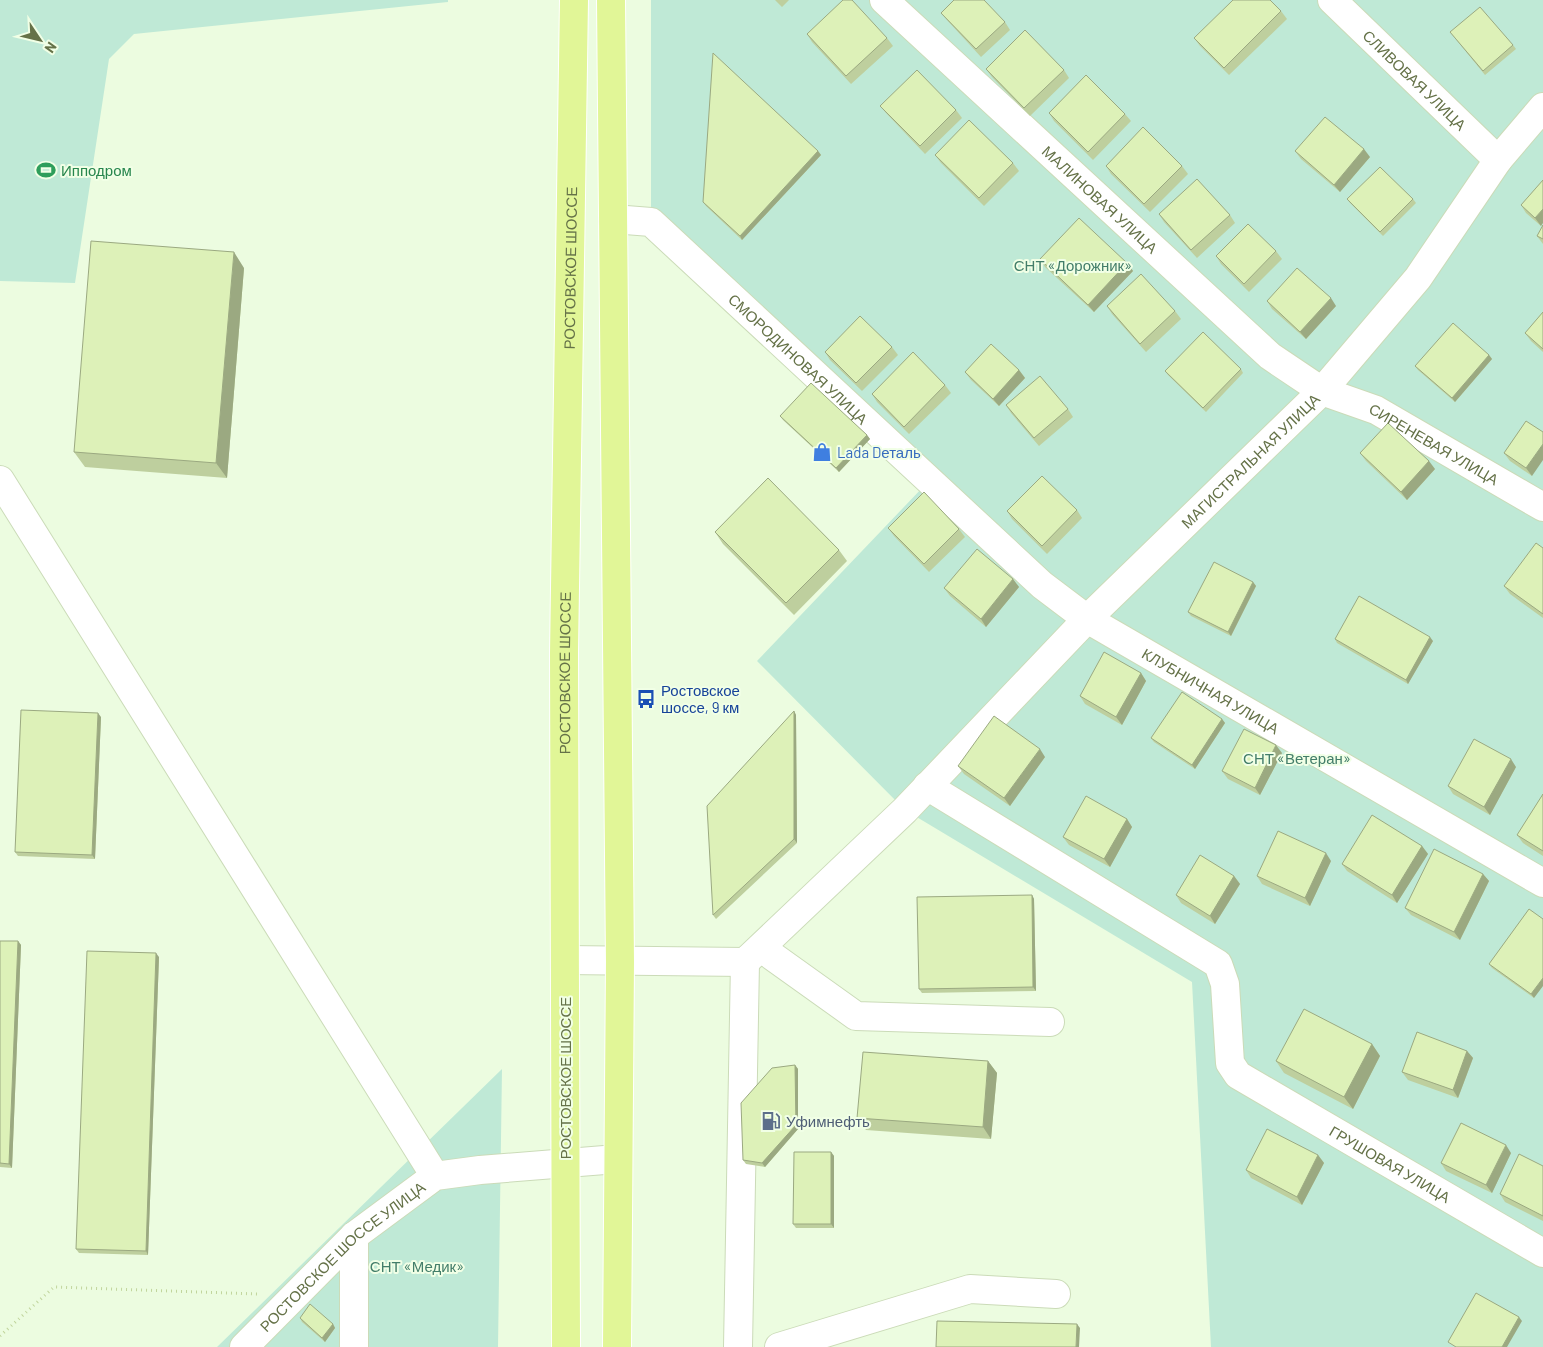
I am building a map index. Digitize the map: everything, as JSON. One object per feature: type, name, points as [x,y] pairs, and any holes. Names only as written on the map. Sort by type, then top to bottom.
[{"type":"highway","name":"РОСТОВСКОЕ ШОССЕ","points":[[566,1347],[564,570],[567,534],[574,0]]},
{"type":"highway","points":[[611,0],[620,962],[616,1347]]},
{"type":"street","name":"МАЛИНОВАЯ УЛИЦА","points":[[884,0],[1270,356],[1322,391]]},
{"type":"street","name":"СЛИВОВАЯ УЛИЦА","points":[[1332,0],[1498,160]]},
{"type":"street","name":"МАГИСТРАЛЬНАЯ УЛИЦА","points":[[753,955],[905,810],[1086,619],[1322,391],[1418,278],[1498,160],[1543,107]]},
{"type":"street","name":"СМОРОДИНОВАЯ УЛИЦА","points":[[613,219],[650,222],[1042,585],[1086,619]]},
{"type":"street","name":"СИРЕНЕВАЯ УЛИЦА","points":[[1322,391],[1376,410],[1543,507]]},
{"type":"street","points":[[0,480],[435,1176]]},
{"type":"street","name":"КЛУБНИЧНАЯ УЛИЦА","points":[[1086,619],[1543,883]]},
{"type":"street","name":"ГРУШОВАЯ УЛИЦА","points":[[927,786],[1218,964],[1225,984],[1230,1063],[1238,1075],[1543,1253]]},
{"type":"street","points":[[565,960],[620,962],[753,955],[856,1016],[1050,1022]]},
{"type":"street","points":[[738,1347],[753,955]]},
{"type":"street","name":"РОСТОВСКОЕ ШОССЕ УЛИЦА","points":[[244,1347],[354,1236],[435,1176],[565,1162],[617,1159]]},
{"type":"street","points":[[354,1236],[354,1347]]},
{"type":"street","points":[[778,1347],[970,1289],[1056,1294]]},
{"type":"path","points":[[0,1336],[54,1287],[295,1295]]},
{"type":"green space","name":"Ипподром","points":[[0,0],[448,0],[448,2],[134,34],[109,59],[75,283],[0,281]]},
{"type":"green space","points":[[651,0],[1543,0],[1543,1347],[1211,1347],[1192,982],[905,810],[757,661],[924,486],[651,230]]},
{"type":"green space","name":"СНТ «Медик»","points":[[502,1069],[498,1347],[217,1347]]},
{"type":"building","points":[[843,0],[852,0],[887,38],[846,76],[807,34]]},
{"type":"building","points":[[954,0],[984,0],[1005,22],[976,49],[941,13]]},
{"type":"building","points":[[1233,0],[1270,0],[1281,11],[1224,68],[1194,38]]},
{"type":"building","points":[[1480,7],[1513,45],[1483,71],[1450,32]]},
{"type":"building","points":[[1025,30],[1064,70],[1024,108],[986,69]]},
{"type":"building","points":[[713,53],[818,151],[740,236],[703,202]]},
{"type":"building","points":[[917,70],[956,110],[920,146],[880,106]]},
{"type":"building","points":[[1086,75],[1125,114],[1088,152],[1049,113]]},
{"type":"building","points":[[1325,117],[1364,149],[1334,185],[1295,151]]},
{"type":"building","points":[[969,120],[1013,163],[979,198],[935,155]]},
{"type":"building","points":[[1143,127],[1182,166],[1144,204],[1106,166]]},
{"type":"building","points":[[1380,167],[1413,199],[1380,232],[1347,199]]},
{"type":"building","points":[[1197,179],[1230,215],[1191,250],[1159,214]]},
{"type":"building","points":[[1543,180],[1543,209],[1535,218],[1521,205]]},
{"type":"building","points":[[1079,218],[1127,263],[1088,305],[1040,259]]},
{"type":"building","points":[[1248,224],[1276,251],[1244,284],[1216,256]]},
{"type":"building","points":[[1543,225],[1543,239],[1537,236]]},
{"type":"building","points":[[91,241],[234,252],[216,463],[74,452]]},
{"type":"building","points":[[1297,268],[1331,298],[1300,332],[1267,301]]},
{"type":"building","points":[[1141,274],[1175,311],[1140,344],[1107,306]]},
{"type":"building","points":[[1543,312],[1543,349],[1525,333]]},
{"type":"building","points":[[860,316],[892,347],[856,383],[825,352]]},
{"type":"building","points":[[1453,323],[1489,355],[1452,398],[1415,366]]},
{"type":"building","points":[[1203,332],[1241,369],[1203,408],[1165,371]]},
{"type":"building","points":[[991,344],[1019,370],[993,399],[965,372]]},
{"type":"building","points":[[913,352],[945,385],[904,427],[872,394]]},
{"type":"building","points":[[1040,376],[1068,409],[1034,438],[1006,405]]},
{"type":"building","points":[[811,383],[867,435],[836,468],[780,416]]},
{"type":"building","points":[[1526,421],[1543,432],[1543,444],[1526,468],[1504,453]]},
{"type":"building","points":[[1388,423],[1429,461],[1401,492],[1360,453]]},
{"type":"building","points":[[1042,476],[1077,510],[1042,546],[1007,511]]},
{"type":"building","points":[[768,478],[839,550],[786,603],[715,532]]},
{"type":"building","points":[[924,492],[959,529],[924,564],[888,528]]},
{"type":"building","points":[[1536,543],[1543,548],[1543,614],[1504,586]]},
{"type":"building","points":[[977,549],[1013,579],[981,619],[944,588]]},
{"type":"building","points":[[1214,562],[1253,582],[1228,632],[1188,612]]},
{"type":"building","points":[[1359,596],[1430,637],[1406,680],[1335,639]]},
{"type":"building","points":[[1104,652],[1141,673],[1116,717],[1080,696]]},
{"type":"building","points":[[1182,692],[1222,719],[1192,765],[1151,738]]},
{"type":"building","points":[[21,710],[98,713],[92,855],[15,852]]},
{"type":"building","points":[[794,711],[794,839],[713,915],[707,806]]},
{"type":"building","points":[[994,716],[1040,749],[1004,798],[958,766]]},
{"type":"building","points":[[1244,729],[1276,745],[1255,788],[1222,771]]},
{"type":"building","points":[[1474,739],[1511,759],[1484,807],[1448,786]]},
{"type":"building","points":[[1543,794],[1543,851],[1517,835]]},
{"type":"building","points":[[1086,796],[1127,819],[1104,859],[1063,837]]},
{"type":"building","points":[[1372,815],[1422,846],[1392,895],[1342,864]]},
{"type":"building","points":[[1278,831],[1326,853],[1305,898],[1257,876]]},
{"type":"building","points":[[1434,849],[1483,874],[1454,932],[1405,908]]},
{"type":"building","points":[[1200,855],[1234,876],[1210,916],[1176,895]]},
{"type":"building","points":[[1032,895],[1033,987],[919,989],[917,897]]},
{"type":"building","points":[[1529,909],[1543,919],[1543,978],[1531,994],[1489,964]]},
{"type":"building","points":[[0,941],[18,941],[9,1164],[0,1163]]},
{"type":"building","points":[[87,951],[156,953],[146,1251],[76,1249]]},
{"type":"building","points":[[1304,1009],[1372,1044],[1344,1097],[1276,1061]]},
{"type":"building","points":[[1417,1032],[1467,1051],[1453,1090],[1402,1072]]},
{"type":"building","points":[[863,1052],[988,1061],[983,1127],[857,1118]]},
{"type":"building","points":[[795,1065],[796,1125],[762,1163],[743,1160],[741,1103],[772,1068]]},
{"type":"building","points":[[1461,1123],[1506,1145],[1486,1185],[1441,1163]]},
{"type":"building","points":[[1267,1129],[1318,1155],[1297,1197],[1246,1170]]},
{"type":"building","points":[[794,1152],[831,1152],[831,1224],[793,1224]]},
{"type":"building","points":[[1519,1154],[1543,1166],[1543,1216],[1500,1194]]},
{"type":"building","points":[[1476,1293],[1519,1317],[1502,1347],[1456,1347],[1448,1342]]},
{"type":"building","points":[[310,1304],[333,1324],[322,1338],[300,1318]]},
{"type":"building","points":[[937,1321],[1077,1324],[1076,1347],[936,1347]]},
{"type":"place","name":"Ипподром","points":[[46,170]]},
{"type":"place","name":"Lada Dеталь","points":[[822,452]]},
{"type":"place","name":"Ростовское шоссе, 9 км","points":[[646,699]]},
{"type":"place","name":"Уфимнефть","points":[[771,1121]]},
{"type":"park label","name":"СНТ «Дорожник»","points":[[1073,265]]},
{"type":"park label","name":"СНТ «Ветеран»","points":[[1297,758]]}]
